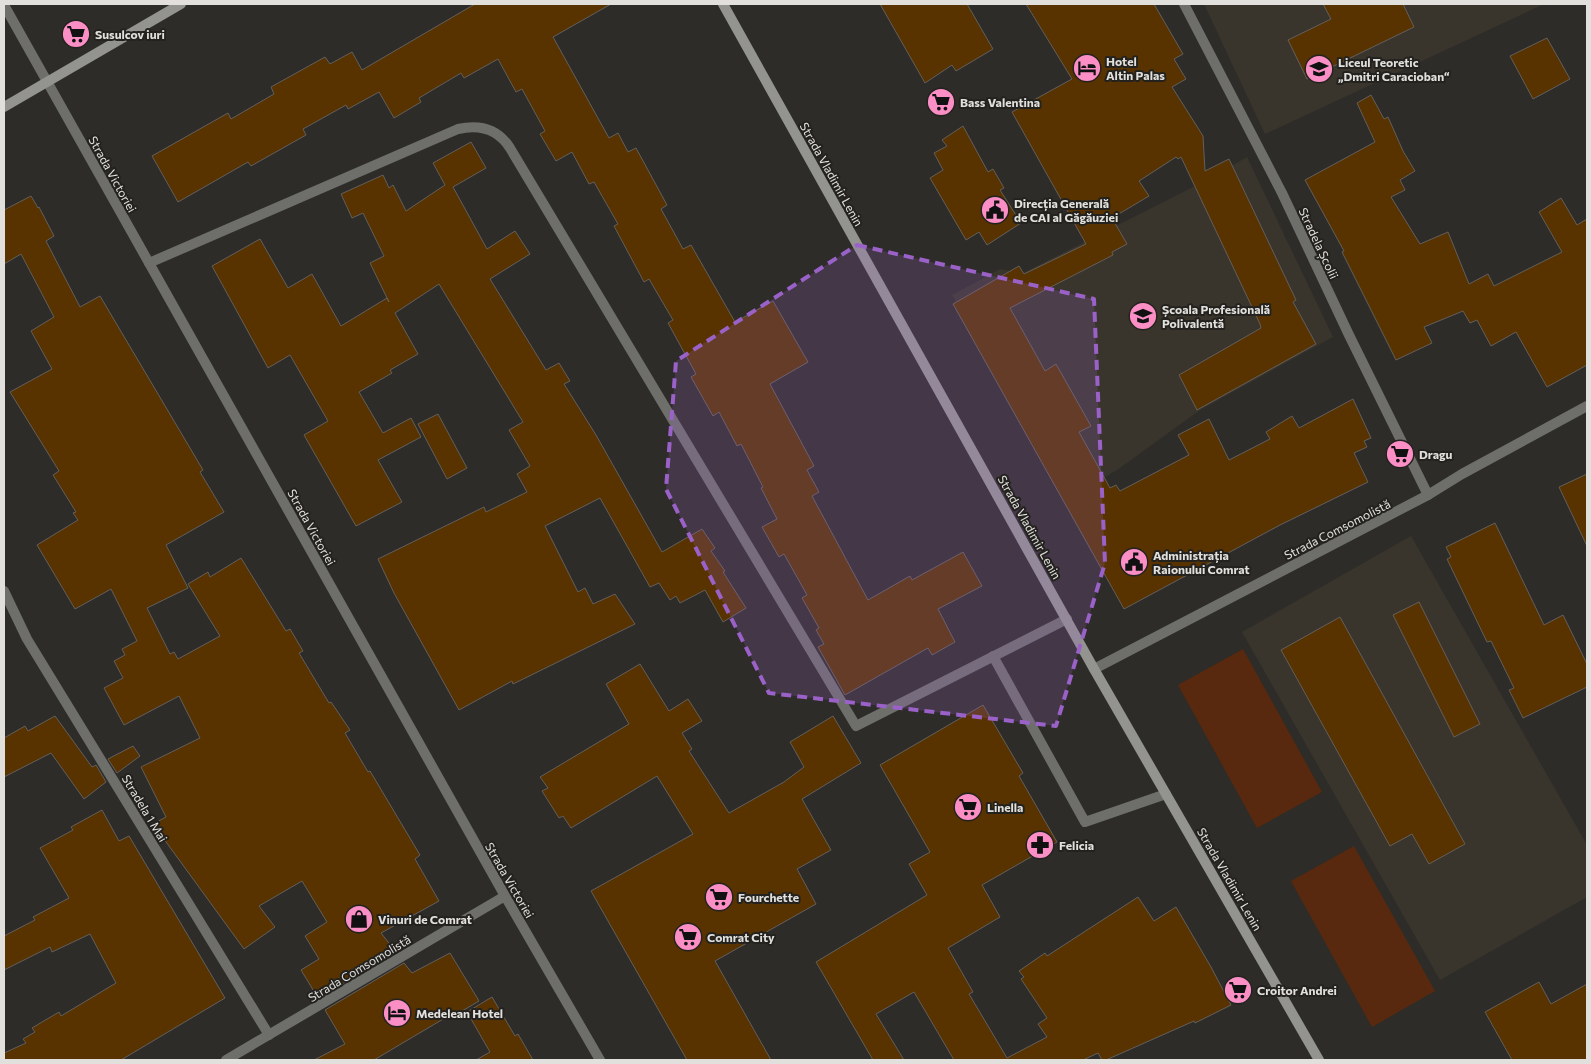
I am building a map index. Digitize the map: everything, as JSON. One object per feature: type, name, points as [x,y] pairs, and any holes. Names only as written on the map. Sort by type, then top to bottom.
[{"type":"main road","points":[[4,107],[180,4]]},
{"type":"main road","name":"Strada Vladimir Lenin","points":[[722,4],[1094,669],[1319,1060]]},
{"type":"street","name":"Strada Victoriei","points":[[4,4],[505,896],[600,1060]]},
{"type":"street","name":"Stradela Școlii","points":[[1184,4],[1282,193],[1428,496]]},
{"type":"street","points":[[149,263],[458,129],[473,126],[491,130],[505,140],[510,148],[856,726],[1067,619]]},
{"type":"street","name":"Strada Comsomolistă","points":[[1094,669],[1428,496],[1462,474],[1587,406]]},
{"type":"street","name":"Stradela 1 Mai","points":[[4,591],[27,639],[270,1035]]},
{"type":"street","points":[[993,656],[1085,822],[1166,794]]},
{"type":"street","name":"Strada Comsomolistă","points":[[226,1060],[505,896]]},
{"type":"highlighted area","points":[[857,245],[1094,299],[1105,563],[1056,726],[769,693],[666,489],[676,361]]},
{"type":"shaded area","name":"Liceul Teoretic „Dmitri Caracioban“","points":[[1204,4],[1544,4],[1265,134]]},
{"type":"shaded area","name":"Școala Profesională Polivalentă","points":[[1247,157],[1333,337],[1200,410],[1117,470],[1065,501],[952,295],[1000,269],[1023,273],[1205,181]]},
{"type":"shaded area","points":[[1411,536],[1587,845],[1587,897],[1440,980],[1242,632]]},
{"type":"shaded area","points":[[1243,649],[1322,792],[1257,828],[1178,685]]},
{"type":"shaded area","points":[[1354,846],[1435,991],[1372,1027],[1291,881]]},
{"type":"building","points":[[475,4],[611,4],[553,37],[609,138],[618,133],[628,152],[636,148],[667,205],[661,209],[683,249],[691,245],[735,322],[773,301],[808,362],[770,384],[814,466],[807,470],[819,492],[812,496],[868,600],[910,576],[912,580],[963,552],[982,586],[938,609],[955,642],[932,655],[928,648],[845,695],[818,647],[824,644],[816,630],[819,628],[802,598],[807,595],[784,554],[779,557],[762,527],[777,519],[741,444],[737,446],[719,412],[713,416],[691,377],[696,374],[668,323],[673,320],[649,279],[644,282],[614,226],[618,224],[594,182],[589,184],[572,152],[556,161],[540,134],[545,131],[522,89],[516,92],[498,59],[464,78],[461,73],[419,98],[421,102],[394,118],[379,92],[348,109],[346,105],[303,129],[306,135],[251,166],[248,162],[178,202],[152,156],[228,113],[231,119],[274,94],[271,87],[325,57],[330,64],[352,52],[362,70]]},
{"type":"building","points":[[880,4],[967,4],[993,49],[956,71],[952,65],[925,83]]},
{"type":"building","points":[[1026,4],[1154,4],[1183,54],[1174,59],[1186,79],[1172,87],[1203,136],[1205,171],[1229,159],[1296,300],[1293,302],[1316,344],[1197,410],[1179,375],[1261,328],[1260,324],[1181,157],[1178,159],[1176,157],[1139,181],[1149,196],[1112,218],[1127,244],[1112,252],[1113,255],[1010,308],[1045,371],[1056,364],[1091,426],[1079,432],[1110,488],[1116,485],[1120,491],[1189,455],[1178,435],[1209,419],[1229,460],[1270,439],[1266,432],[1292,416],[1299,428],[1353,399],[1371,438],[1364,441],[1367,447],[1354,453],[1368,482],[1280,525],[1124,609],[953,304],[1019,266],[1024,274],[1086,244],[1012,112],[1072,79]]},
{"type":"building","points":[[1323,4],[1403,4],[1414,27],[1307,79],[1288,40],[1331,19]]},
{"type":"building","points":[[1547,38],[1570,79],[1533,99],[1510,56]]},
{"type":"building","points":[[1371,95],[1384,119],[1388,117],[1403,151],[1415,171],[1400,180],[1405,190],[1391,197],[1420,244],[1448,232],[1469,284],[1488,274],[1494,286],[1562,252],[1539,212],[1561,198],[1577,225],[1587,219],[1587,365],[1547,387],[1516,332],[1491,346],[1477,320],[1470,323],[1463,311],[1424,327],[1432,343],[1396,360],[1342,252],[1344,251],[1305,180],[1375,142],[1357,103]]},
{"type":"building","points":[[963,126],[988,172],[993,169],[1004,188],[1000,190],[1021,223],[987,245],[979,232],[966,240],[930,178],[943,170],[934,153],[947,146],[942,140]]},
{"type":"building","points":[[471,142],[486,168],[453,187],[487,249],[515,231],[530,254],[490,279],[546,370],[559,363],[570,381],[564,384],[596,435],[662,552],[702,529],[715,548],[711,551],[746,608],[723,622],[705,590],[680,603],[676,596],[670,600],[659,583],[650,587],[600,498],[545,526],[578,592],[585,588],[593,604],[615,594],[635,624],[513,684],[512,681],[459,710],[394,593],[378,559],[484,507],[486,512],[527,492],[517,474],[530,466],[509,430],[523,422],[439,284],[395,313],[418,354],[390,370],[392,373],[359,392],[383,433],[411,418],[421,437],[378,460],[402,502],[356,526],[304,435],[328,421],[290,355],[268,368],[212,266],[260,239],[288,288],[312,274],[341,326],[387,298],[389,302],[370,263],[384,256],[363,213],[352,218],[341,194],[383,175],[389,188],[393,185],[406,211],[445,185],[433,163]]},
{"type":"building","points":[[31,196],[54,236],[46,241],[80,307],[100,296],[203,470],[200,472],[224,512],[166,545],[188,588],[147,608],[170,654],[174,652],[178,659],[220,636],[188,584],[208,572],[210,577],[241,558],[286,631],[290,629],[303,651],[299,653],[329,703],[331,702],[350,730],[345,733],[420,855],[415,859],[439,901],[381,933],[396,952],[318,998],[301,970],[319,959],[305,936],[327,922],[302,881],[259,906],[275,927],[244,949],[153,824],[166,817],[141,767],[200,738],[179,696],[124,725],[104,688],[123,678],[114,661],[125,655],[122,649],[137,641],[111,589],[75,609],[37,545],[78,520],[73,513],[76,512],[53,475],[59,471],[10,392],[52,369],[31,331],[54,317],[21,254],[4,264],[4,210]]},
{"type":"building","points":[[438,414],[467,468],[447,479],[418,424]]},
{"type":"building","points":[[1587,474],[1587,546],[1559,487]]},
{"type":"building","points":[[1495,523],[1544,625],[1563,615],[1587,664],[1587,687],[1523,718],[1509,690],[1514,688],[1491,641],[1487,642],[1447,559],[1451,557],[1446,547]]},
{"type":"building","points":[[1419,602],[1480,724],[1454,737],[1393,615]]},
{"type":"building","points":[[1340,617],[1465,844],[1429,864],[1412,834],[1390,846],[1281,650]]},
{"type":"building","points":[[640,664],[669,711],[688,699],[702,721],[682,733],[692,749],[689,751],[729,813],[784,782],[804,767],[790,742],[833,716],[861,763],[802,799],[831,850],[797,869],[816,904],[715,961],[771,1060],[687,1060],[591,891],[693,834],[657,776],[571,828],[563,816],[559,818],[542,791],[548,788],[540,777],[629,724],[606,684]]},
{"type":"building","points":[[983,705],[1023,773],[1019,776],[1057,842],[982,885],[1000,917],[948,948],[973,992],[969,994],[1007,1058],[1047,1037],[1038,1024],[1047,1018],[1021,979],[1024,977],[1019,971],[1045,953],[1047,956],[1138,897],[1154,921],[1176,907],[1231,1005],[1195,1023],[1194,1021],[1106,1060],[1102,1060],[1098,1053],[1083,1060],[954,1060],[914,992],[876,1014],[904,1060],[873,1060],[816,962],[927,895],[909,864],[930,852],[880,765]]},
{"type":"building","points":[[55,716],[92,767],[96,765],[106,782],[84,799],[51,753],[4,777],[4,738],[25,726],[28,731]]},
{"type":"building","points":[[133,746],[140,756],[117,773],[108,759]]},
{"type":"building","points":[[102,810],[119,841],[129,836],[225,998],[121,1060],[4,1060],[4,1053],[26,1043],[23,1039],[35,1032],[32,1028],[59,1012],[61,1016],[116,983],[90,934],[52,952],[50,947],[4,970],[4,936],[35,920],[33,917],[69,898],[40,848],[73,830],[71,827]]},
{"type":"building","points":[[450,953],[479,1001],[457,1014],[455,1012],[374,1060],[314,1060],[345,1044],[325,1010],[404,963],[412,973]]},
{"type":"building","points":[[1539,982],[1551,1004],[1587,984],[1587,1060],[1512,1060],[1485,1012]]},
{"type":"building","points":[[492,997],[515,1036],[518,1034],[533,1060],[476,1060],[490,1052],[467,1012]]},
{"type":"place","name":"Susulcov iuri","points":[[76,34]]},
{"type":"place","name":"Hotel Altin Palas","points":[[1087,68]]},
{"type":"place","name":"Liceul Teoretic „Dmitri Caracioban“","points":[[1319,69]]},
{"type":"place","name":"Bass Valentina","points":[[941,102]]},
{"type":"place","name":"Direcția Generală de CAI al Găgăuziei","points":[[995,210]]},
{"type":"place","name":"Școala Profesională Polivalentă","points":[[1143,316]]},
{"type":"place","name":"Dragu","points":[[1400,454]]},
{"type":"place","name":"Administrația Raionului Comrat","points":[[1134,562]]},
{"type":"place","name":"Linella","points":[[968,807]]},
{"type":"place","name":"Felicia","points":[[1040,845]]},
{"type":"place","name":"Fourchette","points":[[719,897]]},
{"type":"place","name":"Vinuri de Comrat","points":[[359,919]]},
{"type":"place","name":"Comrat City","points":[[688,937]]},
{"type":"place","name":"Croitor Andrei","points":[[1238,990]]},
{"type":"place","name":"Medelean Hotel","points":[[397,1013]]}]
